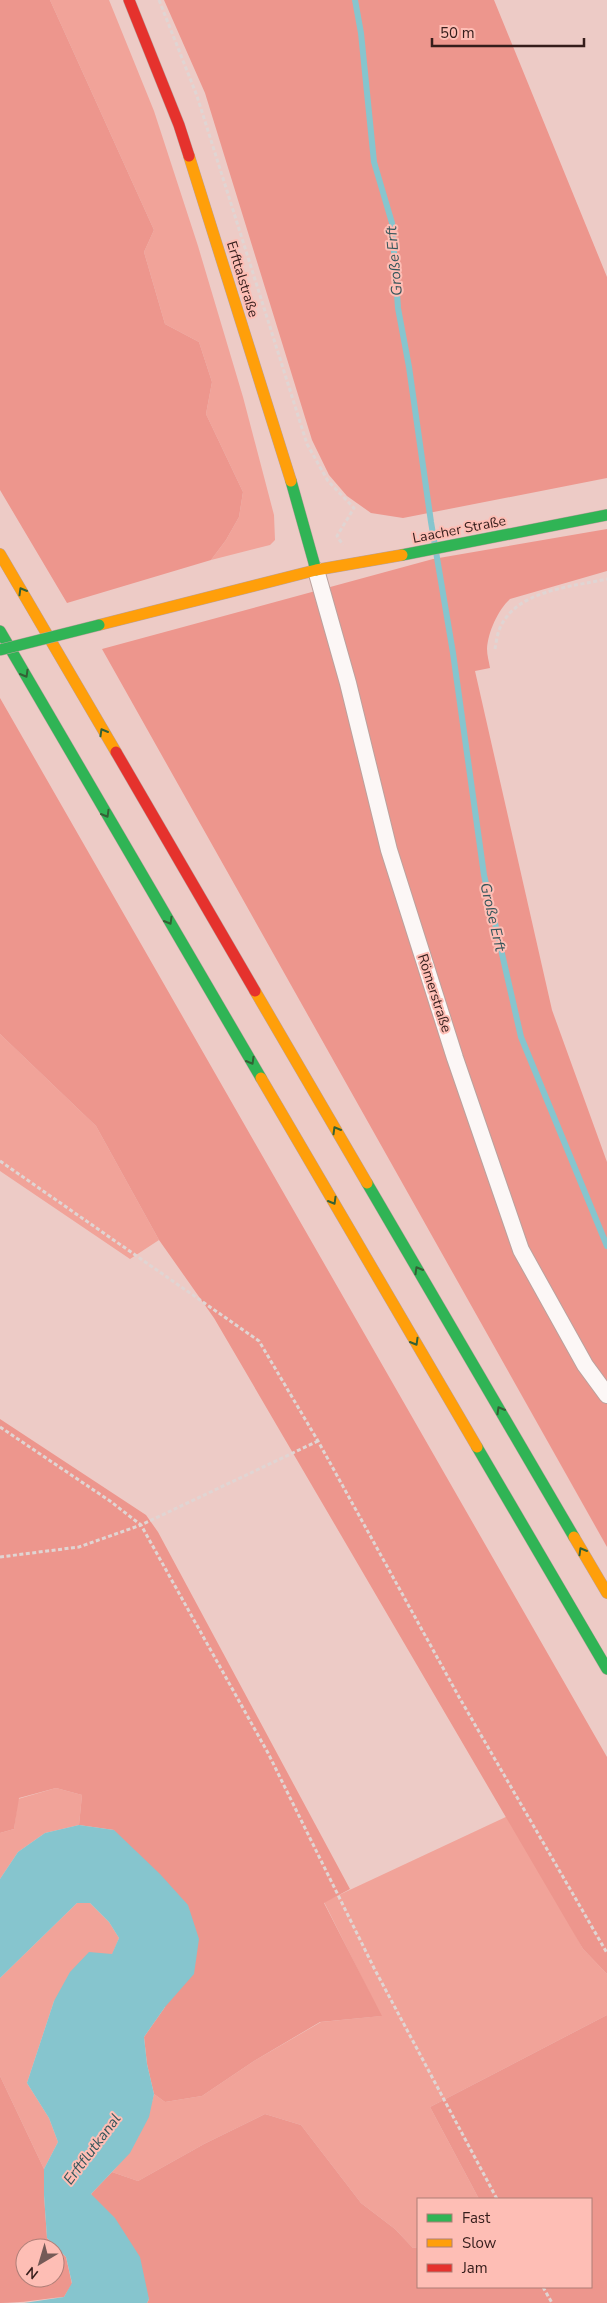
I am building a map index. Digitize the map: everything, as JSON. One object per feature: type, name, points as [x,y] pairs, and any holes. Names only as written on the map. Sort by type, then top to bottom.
[{"type":"main road","name":"Erfttalstraße","points":[[129,0],[179,125],[296,496],[316,570]]},
{"type":"main road","name":"Laacher Straße","points":[[0,650],[316,570],[422,552],[607,515]]},
{"type":"main road","points":[[0,554],[607,1593]]},
{"type":"main road","points":[[0,632],[607,1670]]},
{"type":"street","name":"Römerstraße","points":[[316,570],[348,683],[389,850],[455,1058],[521,1250],[585,1365],[607,1395]]},
{"type":"path","points":[[159,0],[198,96],[307,444],[328,481],[354,508],[337,536],[356,563]]},
{"type":"path","points":[[495,649],[499,630],[512,611],[533,596],[607,579]]},
{"type":"path","points":[[0,1160],[260,1341],[318,1441],[464,1705],[607,1953]]},
{"type":"path","points":[[0,1427],[110,1501],[141,1525],[268,1753],[374,1968],[496,2198]]},
{"type":"path","points":[[0,1558],[79,1546],[141,1525],[318,1441]]},
{"type":"path","points":[[544,2288],[552,2303]]},
{"type":"shaded area","points":[[0,0],[50,0],[154,230],[144,252],[165,324],[199,342],[212,382],[206,414],[243,492],[239,517],[226,540],[211,560],[67,603],[0,490]]},
{"type":"shaded area","points":[[50,0],[109,0],[154,111],[198,246],[243,397],[274,515],[275,540],[270,545],[211,560],[226,540],[239,517],[243,492],[206,414],[212,382],[199,342],[165,324],[144,252],[154,230]]},
{"type":"shaded area","points":[[164,0],[494,0],[607,277],[607,478],[403,518],[371,513],[347,496],[329,475],[312,440],[205,93]]},
{"type":"shaded area","points":[[607,529],[607,571],[510,599],[498,615],[489,636],[487,649],[490,668],[475,671],[552,1010],[607,1162],[607,1547],[102,649],[433,559]]},
{"type":"shaded area","points":[[0,698],[607,1757],[607,1974],[583,1949],[214,1318],[159,1240],[96,1126],[0,1034]]},
{"type":"shaded area","points":[[0,1034],[96,1126],[159,1240],[130,1259],[0,1171]]},
{"type":"shaded area","points":[[0,1419],[146,1515],[158,1532],[350,1889],[324,1903],[382,2016],[320,2022],[254,2061],[202,2096],[165,2102],[154,2094],[147,2064],[144,2037],[165,2007],[114,1830],[79,1825],[82,1795],[56,1788],[19,1798],[14,1829],[0,1833]]},
{"type":"shaded area","points":[[56,1788],[82,1795],[79,1825],[45,1833],[18,1852],[0,1879],[0,1833],[14,1829],[18,1799]]},
{"type":"shaded area","points":[[510,1815],[583,1949],[607,1974],[607,2015],[430,2107],[478,2198],[417,2198],[417,2247],[413,2248],[395,2229],[361,2203],[301,2125],[265,2114],[204,2144],[138,2181],[112,2172],[133,2146],[143,2127],[154,2094],[165,2102],[202,2096],[254,2061],[321,2022],[381,2016],[324,1902]]},
{"type":"shaded area","points":[[77,1903],[90,1903],[109,1922],[119,1938],[112,1955],[54,2001],[27,2083],[49,2118],[58,2142],[44,2169],[0,2076],[0,1978]]},
{"type":"shaded area","points":[[607,2015],[607,2303],[147,2303],[149,2299],[91,2194],[112,2172],[138,2181],[204,2144],[265,2114],[301,2125],[361,2203],[395,2229],[413,2248],[417,2247],[417,2288],[592,2288],[592,2198],[478,2198],[430,2107]]},
{"type":"shaded area","points":[[0,2076],[44,2169],[47,2238],[15,2238],[15,2288],[65,2288],[65,2256],[72,2284],[64,2297],[0,2303]]},
{"type":"water","name":"Erftflutkanal","points":[[79,1825],[114,1830],[160,1874],[188,1905],[199,1939],[194,1974],[165,2007],[144,2037],[147,2064],[154,2094],[149,2117],[130,2153],[91,2194],[115,2218],[140,2257],[149,2299],[147,2303],[24,2303],[64,2297],[72,2283],[65,2256],[65,2238],[47,2238],[44,2169],[58,2142],[49,2118],[27,2083],[54,2001],[70,1972],[89,1952],[112,1954],[119,1938],[109,1922],[90,1903],[77,1903],[0,1978],[0,1879],[18,1852],[45,1833]]},
{"type":"waterway","name":"Große Erft","points":[[355,0],[361,33],[374,162],[392,223],[398,308],[409,367],[431,522],[453,653],[484,875],[521,1037],[607,1246]]},
{"type":"traffic: fast","points":[[291,481],[316,570]]},
{"type":"traffic: fast","points":[[402,555],[607,515]]},
{"type":"traffic: fast","points":[[0,650],[99,625]]},
{"type":"traffic: fast","points":[[0,631],[261,1078]]},
{"type":"traffic: fast","points":[[367,1183],[574,1537]]},
{"type":"traffic: fast","points":[[477,1447],[607,1669]]},
{"type":"traffic: slow","points":[[189,156],[291,481]]},
{"type":"traffic: slow","points":[[0,554],[116,752]]},
{"type":"traffic: slow","points":[[99,625],[316,570],[402,555]]},
{"type":"traffic: slow","points":[[255,991],[367,1183]]},
{"type":"traffic: slow","points":[[261,1078],[477,1447]]},
{"type":"traffic: slow","points":[[574,1537],[607,1593]]},
{"type":"traffic: jam","points":[[129,0],[179,125],[189,156]]},
{"type":"traffic: jam","points":[[116,752],[255,991]]}]
